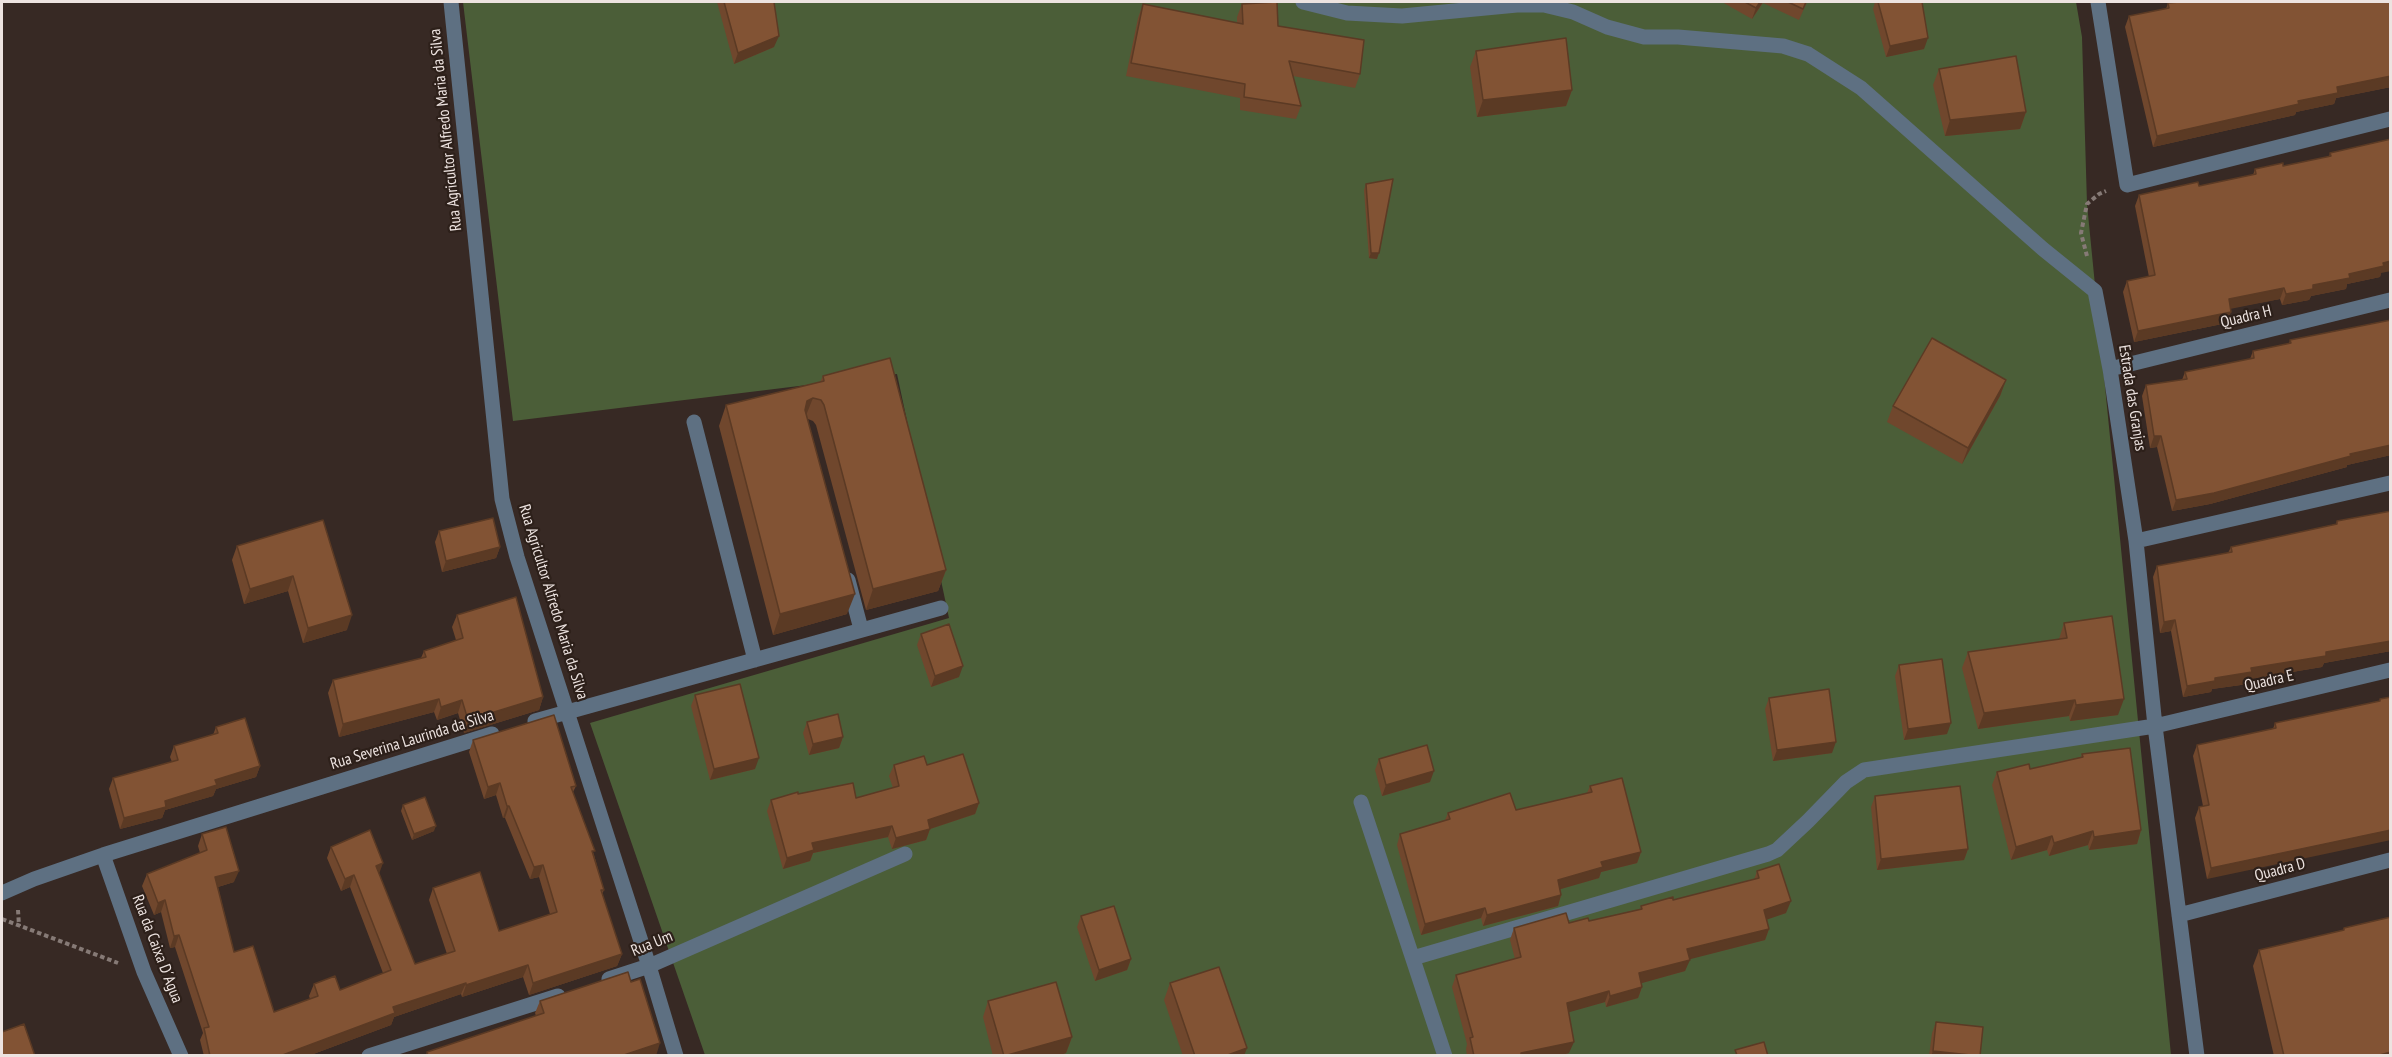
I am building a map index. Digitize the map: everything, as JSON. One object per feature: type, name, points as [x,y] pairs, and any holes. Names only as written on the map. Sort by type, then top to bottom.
[{"type":"street","name":"Rua Agricultor Alfredo Maria da Silva","points":[[451,2],[502,499],[517,557],[676,1056]]},
{"type":"street","points":[[1303,2],[1347,13],[1402,16],[1517,5],[1544,5],[1573,12],[1607,27],[1644,37],[1678,37],[1784,46],[1808,54],[1861,88],[2043,249],[2095,291]]},
{"type":"street","points":[[2102,2],[2127,185],[2391,119]]},
{"type":"street","name":"Estrada das Granjas","points":[[2095,291],[2110,369],[2136,541],[2155,726],[2197,1056]]},
{"type":"street","name":"Quadra H","points":[[2110,369],[2391,300]]},
{"type":"street","points":[[694,422],[755,660]]},
{"type":"street","points":[[2136,541],[2391,483]]},
{"type":"street","points":[[843,562],[861,629]]},
{"type":"street","name":"Rua Severina Laurinda da Silva","points":[[2,893],[34,879],[103,855],[567,711],[941,608]]},
{"type":"street","name":"Quadra E","points":[[1413,958],[1768,854],[1777,850],[1846,782],[1864,770],[2155,726],[2391,670]]},
{"type":"street","points":[[1361,801],[1445,1056]]},
{"type":"street","name":"Rua Um","points":[[594,984],[649,966],[905,854]]},
{"type":"street","name":"Rua da Caixa D´Agua","points":[[103,855],[144,972],[181,1056]]},
{"type":"street","name":"Quadra D","points":[[2179,915],[2391,860]]},
{"type":"street","points":[[369,1056],[572,991]]},
{"type":"path","points":[[2095,291],[2081,233],[2086,204],[2099,194],[2127,185]]},
{"type":"path","points":[[2,919],[144,972]]},
{"type":"green space","points":[[463,2],[2076,2],[2082,37],[2087,204],[2171,1055],[705,1055],[590,723],[949,618],[897,374],[513,421]]},
{"type":"building","points":[[724,2],[774,2],[779,36],[738,53]]},
{"type":"building","points":[[1277,2],[1278,26],[1364,40],[1360,74],[1289,61],[1301,106],[1244,97],[1245,84],[1131,63],[1143,4],[1243,24],[1242,4]]},
{"type":"building","points":[[1745,2],[1760,2],[1756,8]]},
{"type":"building","points":[[1788,2],[1806,2],[1803,9]]},
{"type":"building","points":[[1878,2],[1922,2],[1928,38],[1890,46]]},
{"type":"building","points":[[2391,2],[2391,76],[2337,87],[2338,93],[2298,101],[2299,104],[2157,136],[2129,16],[2169,8],[2168,3]]},
{"type":"building","points":[[1566,38],[1572,90],[1483,100],[1476,51]]},
{"type":"building","points":[[2016,56],[2026,112],[1950,120],[1939,69]]},
{"type":"building","points":[[2391,139],[2391,261],[2383,263],[2384,266],[2349,274],[2350,278],[2313,285],[2313,289],[2286,294],[2284,288],[2229,299],[2231,312],[2138,331],[2127,281],[2155,275],[2139,195],[2198,182],[2199,186],[2256,174],[2255,169],[2331,156],[2330,153]]},
{"type":"building","points":[[1393,179],[1379,253],[1371,253],[1366,184]]},
{"type":"building","points":[[2391,320],[2391,445],[2350,454],[2351,456],[2214,493],[2176,500],[2161,436],[2154,436],[2146,385],[2187,379],[2185,372],[2254,358],[2253,351],[2291,343],[2290,340]]},
{"type":"building","points":[[1932,338],[2006,380],[1968,448],[1893,406]]},
{"type":"building","points":[[890,358],[946,570],[873,589],[824,405],[821,400],[813,398],[807,401],[805,410],[855,594],[780,614],[726,405],[824,381],[823,376]]},
{"type":"building","points":[[2391,511],[2391,641],[2326,652],[2326,656],[2251,668],[2252,672],[2215,678],[2215,681],[2187,686],[2175,620],[2164,622],[2157,566],[2232,552],[2231,547],[2337,524],[2337,521]]},
{"type":"building","points":[[493,518],[500,547],[446,561],[439,531]]},
{"type":"building","points":[[323,520],[352,615],[308,628],[293,576],[250,589],[237,546]]},
{"type":"building","points":[[516,597],[543,697],[468,720],[462,700],[441,707],[439,699],[343,724],[333,680],[426,657],[424,651],[463,638],[457,615]]},
{"type":"building","points":[[2112,616],[2124,699],[2076,705],[2075,700],[1984,713],[1968,652],[2067,638],[2064,623]]},
{"type":"building","points":[[949,624],[963,666],[935,676],[921,634]]},
{"type":"building","points":[[1942,659],[1951,723],[1908,729],[1899,665]]},
{"type":"building","points":[[740,684],[759,758],[714,769],[695,695]]},
{"type":"building","points":[[1829,689],[1836,742],[1777,750],[1769,698]]},
{"type":"building","points":[[2391,697],[2391,830],[2211,868],[2199,807],[2209,805],[2197,745],[2276,728],[2275,723]]},
{"type":"building","points":[[838,714],[843,737],[813,744],[807,722]]},
{"type":"building","points":[[554,715],[576,786],[571,787],[595,851],[592,851],[604,890],[601,890],[622,954],[533,983],[528,965],[466,985],[466,983],[393,1007],[395,1013],[280,1056],[210,1056],[204,1028],[209,1027],[179,935],[174,936],[165,900],[158,903],[147,874],[207,850],[202,834],[226,827],[239,871],[215,877],[234,952],[253,946],[274,1012],[318,996],[314,984],[335,976],[340,990],[391,970],[354,875],[345,879],[331,847],[370,830],[383,863],[376,866],[415,964],[455,951],[433,888],[480,872],[499,931],[557,912],[543,865],[534,867],[509,806],[507,806],[500,783],[488,787],[473,740]]},
{"type":"building","points":[[245,718],[260,766],[215,780],[217,785],[165,801],[166,807],[124,818],[113,778],[178,760],[174,746],[218,733],[216,727]]},
{"type":"building","points":[[1427,745],[1434,771],[1386,785],[1379,759]]},
{"type":"building","points":[[2130,748],[2141,830],[2094,837],[2093,831],[2054,843],[2052,836],[2016,847],[1997,772],[2029,764],[2030,769],[2083,757],[2082,754]]},
{"type":"building","points":[[963,754],[979,803],[928,820],[930,829],[896,838],[892,826],[812,843],[814,850],[787,858],[771,800],[798,792],[798,794],[853,783],[856,798],[899,786],[894,765],[924,756],[927,765]]},
{"type":"building","points":[[1622,778],[1641,852],[1601,862],[1603,867],[1558,880],[1561,895],[1487,915],[1485,908],[1425,924],[1400,834],[1450,819],[1448,813],[1510,793],[1516,810],[1592,792],[1590,786]]},
{"type":"building","points":[[1960,786],[1968,849],[1881,859],[1875,796]]},
{"type":"building","points":[[425,797],[436,826],[414,834],[403,805]]},
{"type":"building","points":[[1779,864],[1791,901],[1764,910],[1769,929],[1687,949],[1690,960],[1639,973],[1642,987],[1610,996],[1609,991],[1567,1003],[1574,1042],[1521,1053],[1521,1056],[1474,1056],[1470,1038],[1473,1037],[1456,975],[1521,957],[1514,928],[1566,913],[1569,923],[1588,918],[1589,921],[1642,909],[1641,906],[1673,897],[1673,900],[1759,878],[1757,871]]},
{"type":"building","points":[[1114,906],[1131,959],[1099,970],[1081,916]]},
{"type":"building","points":[[2391,917],[2391,1052],[2376,1056],[2284,1056],[2259,950]]},
{"type":"building","points":[[1219,967],[1247,1048],[1225,1056],[1195,1056],[1170,983]]},
{"type":"building","points":[[628,972],[631,982],[640,979],[660,1043],[621,1056],[428,1056],[427,1052],[544,1013],[540,1001]]},
{"type":"building","points":[[1056,982],[1072,1037],[1004,1056],[988,1001]]},
{"type":"building","points":[[1936,1022],[1983,1027],[1980,1056],[1933,1051]]},
{"type":"building","points":[[24,1024],[35,1056],[2,1056],[2,1032]]},
{"type":"building","points":[[1764,1042],[1768,1056],[1736,1056],[1735,1050]]}]
